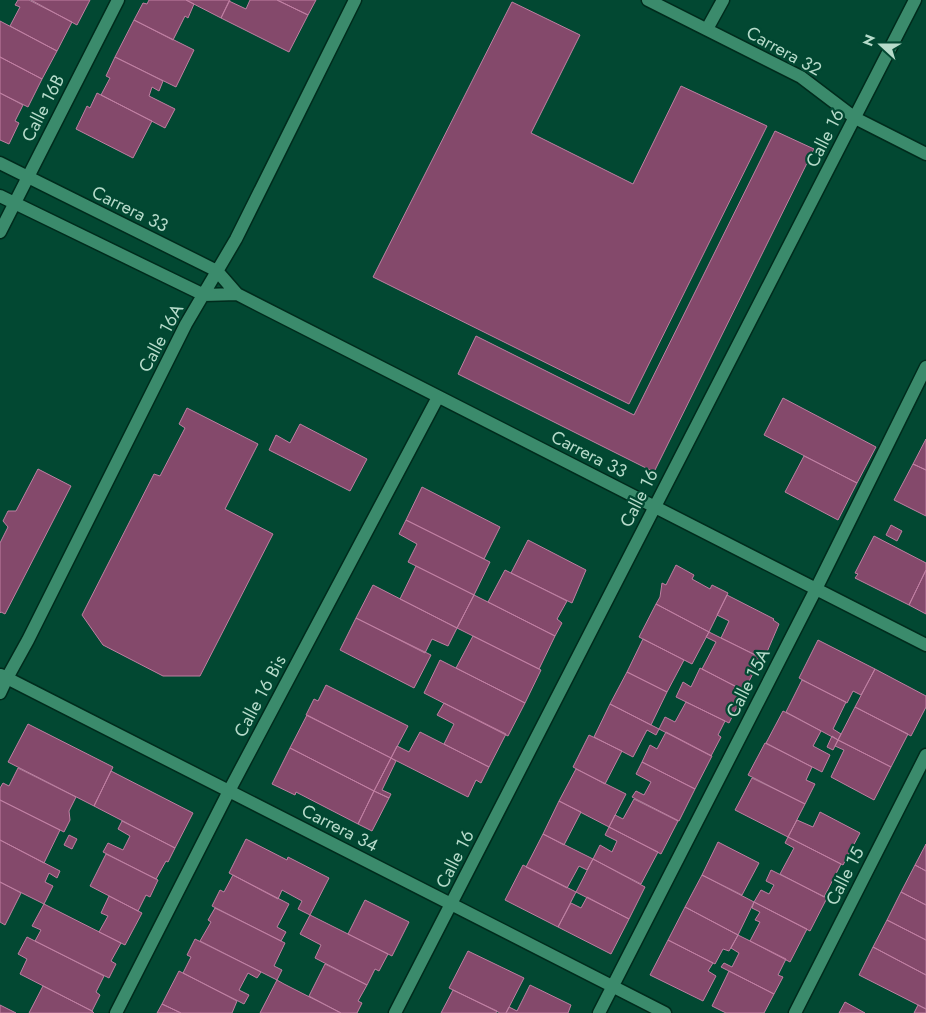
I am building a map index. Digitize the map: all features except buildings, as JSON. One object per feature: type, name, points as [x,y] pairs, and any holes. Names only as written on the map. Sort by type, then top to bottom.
[{"type":"street","name":"Calle 16B","points":[[0,232],[118,0]]},
{"type":"street","name":"Calle 16A","points":[[0,693],[3,676],[28,640],[186,324],[236,239],[355,0]]},
{"type":"street","name":"Carrera 32","points":[[648,0],[801,77],[855,118],[926,154]]},
{"type":"street","points":[[708,29],[723,0]]},
{"type":"street","name":"Calle 16","points":[[395,1013],[915,0]]},
{"type":"street","name":"Carrera 33","points":[[0,163],[216,271],[237,294],[926,645]]},
{"type":"street","name":"Carrera 33","points":[[0,196],[204,295],[237,294]]},
{"type":"street","name":"Calle 15A","points":[[599,1013],[816,589],[926,367]]},
{"type":"street","name":"Calle 16 Bis","points":[[116,1013],[229,791],[438,396]]},
{"type":"street","name":"Carrera 34","points":[[3,676],[665,1013]]},
{"type":"street","name":"Calle 15","points":[[795,1013],[926,755]]}]
